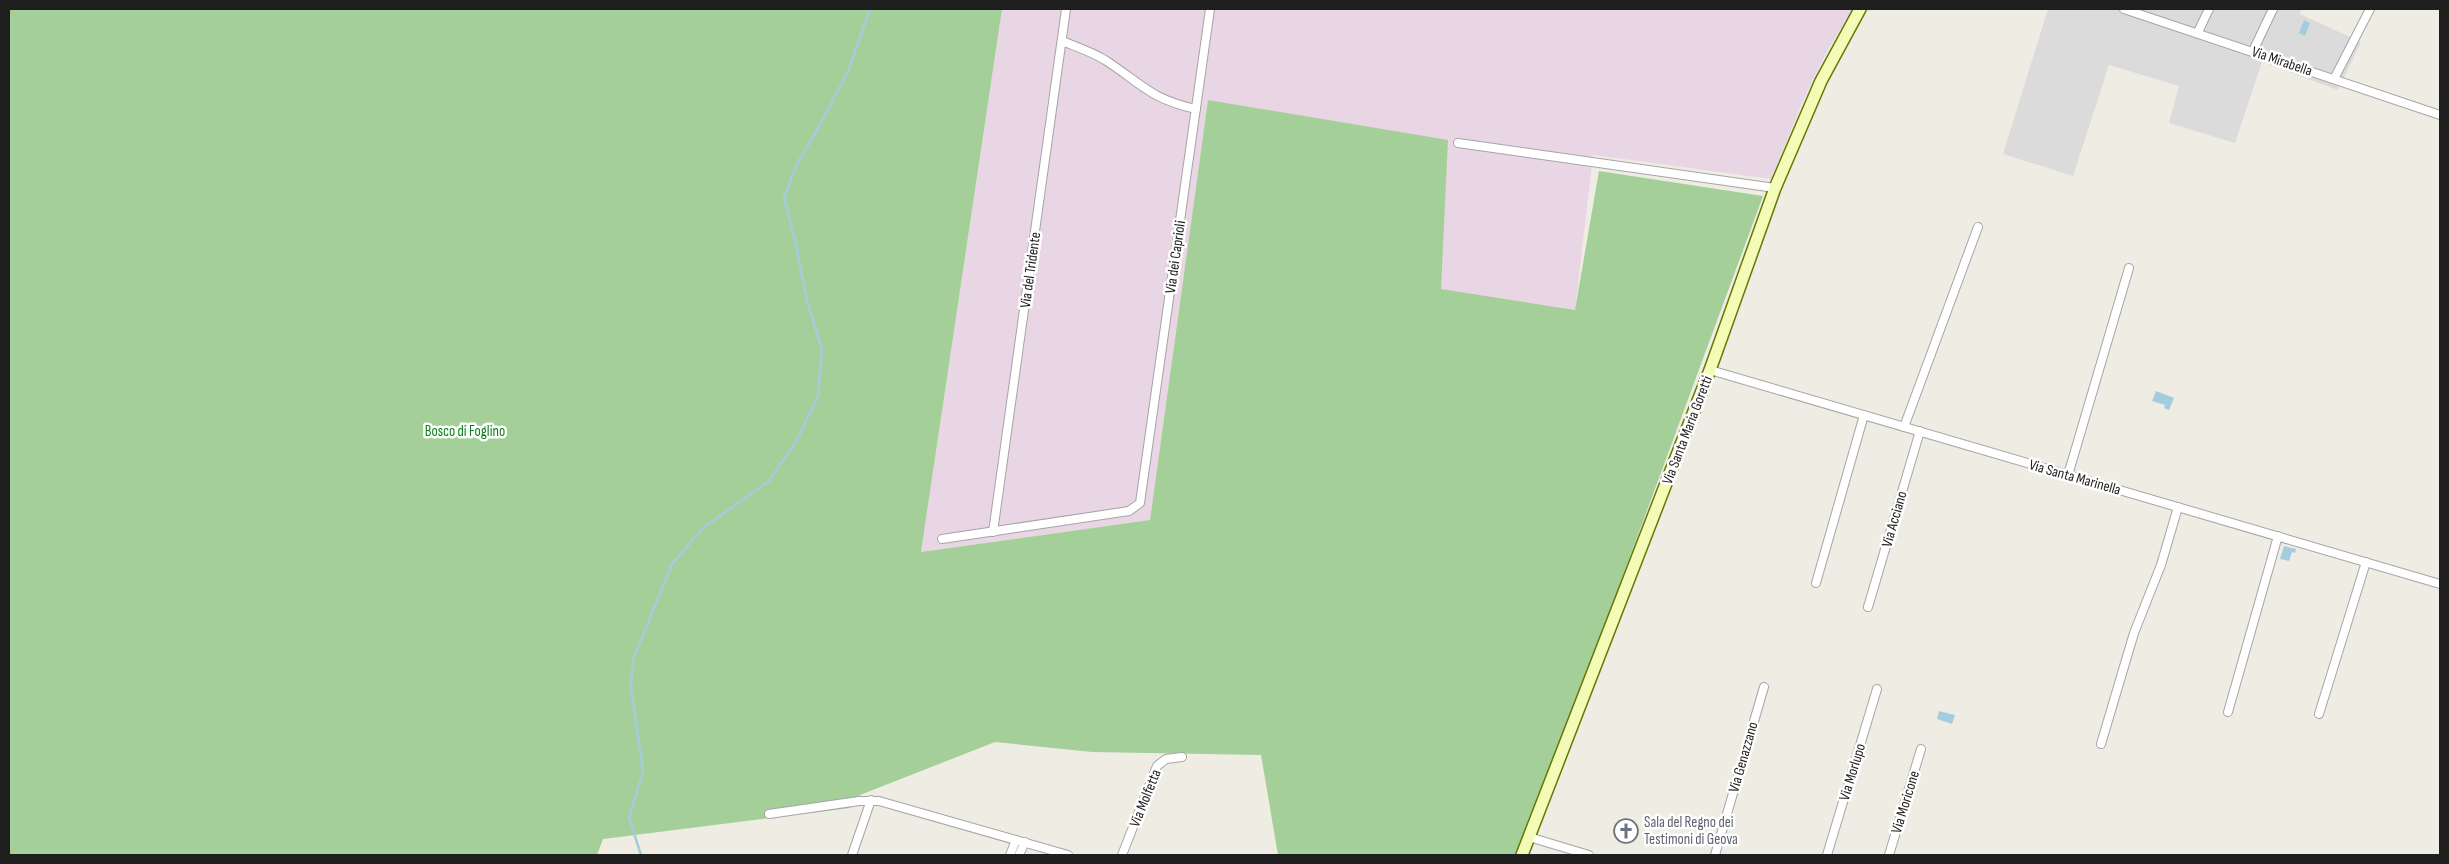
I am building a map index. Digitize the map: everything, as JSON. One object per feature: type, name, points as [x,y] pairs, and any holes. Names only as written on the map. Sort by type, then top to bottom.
[{"type":"main road","name":"Via Santa Maria Goretti","points":[[1522,855],[1710,370],[1775,188],[1821,81],[1860,9]]},
{"type":"street","name":"Via del Tridente","points":[[993,532],[1066,9]]},
{"type":"street","name":"Via dei Caprioli","points":[[993,532],[1129,511],[1138,506],[1141,498],[1210,9]]},
{"type":"street","name":"Via Mirabella","points":[[2124,9],[2198,32],[2440,115]]},
{"type":"street","points":[[2198,32],[2209,9]]},
{"type":"street","points":[[2254,52],[2273,9]]},
{"type":"street","points":[[2334,79],[2370,9]]},
{"type":"street","points":[[1062,42],[1104,60],[1157,98],[1196,109]]},
{"type":"street","points":[[1458,143],[1775,188]]},
{"type":"street","points":[[1904,427],[1978,227]]},
{"type":"street","points":[[2068,475],[2130,268]]},
{"type":"street","name":"Via Santa Marinella","points":[[1710,370],[2440,584]]},
{"type":"street","points":[[1816,583],[1864,415]]},
{"type":"street","name":"Via Acciano","points":[[1868,607],[1920,431]]},
{"type":"street","points":[[2101,744],[2134,632],[2161,565],[2178,507]]},
{"type":"street","points":[[942,539],[993,532]]},
{"type":"street","points":[[2228,712],[2278,536]]},
{"type":"street","points":[[2319,714],[2366,562]]},
{"type":"street","name":"Via Genazzano","points":[[1714,855],[1764,687]]},
{"type":"street","name":"Via Morlupo","points":[[1827,855],[1877,689]]},
{"type":"street","name":"Via Moricone","points":[[1889,855],[1921,749]]},
{"type":"street","name":"Via Molfetta","points":[[1122,855],[1157,766],[1166,758],[1182,757]]},
{"type":"street","points":[[852,855],[871,800]]},
{"type":"street","points":[[770,814],[871,800],[892,804],[1068,855]]},
{"type":"street","points":[[1529,837],[1589,855]]},
{"type":"street","points":[[1010,855],[1016,840]]},
{"type":"street","points":[[1020,855],[1025,842]]},
{"type":"shaded area","points":[[1002,9],[1852,9],[1825,55],[1803,101],[1771,179],[1593,155],[1575,310],[1440,289],[1208,100],[1150,520],[921,552]]},
{"type":"shaded area","points":[[2048,9],[2301,9],[2300,14],[2361,42],[2338,90],[2262,62],[2235,143],[2169,123],[2179,86],[2109,65],[2073,176],[2003,154]]},
{"type":"green space","name":"Bosco di Foglino","points":[[9,9],[1002,9],[921,552],[1150,520],[1208,100],[1448,140],[1441,289],[1575,310],[1599,171],[1763,196],[1520,855],[1278,855],[1261,755],[1092,752],[995,742],[860,795],[850,808],[603,839],[597,855],[9,855]]},
{"type":"water","points":[[2304,20],[2310,23],[2305,36],[2299,33]]},
{"type":"water","points":[[2156,391],[2174,398],[2169,410],[2164,408],[2165,405],[2152,401]]},
{"type":"water","points":[[2284,546],[2296,549],[2295,553],[2292,552],[2289,561],[2280,559]]},
{"type":"water","points":[[1939,711],[1955,715],[1952,724],[1937,719]]},
{"type":"waterway","points":[[641,855],[629,818],[643,771],[631,688],[633,660],[672,564],[703,528],[769,481],[797,440],[818,396],[822,349],[808,305],[784,197],[798,162],[819,127],[849,69],[870,9]]},
{"type":"place","name":"Sala del Regno dei Testimoni di Geova","points":[[1626,831]]}]
